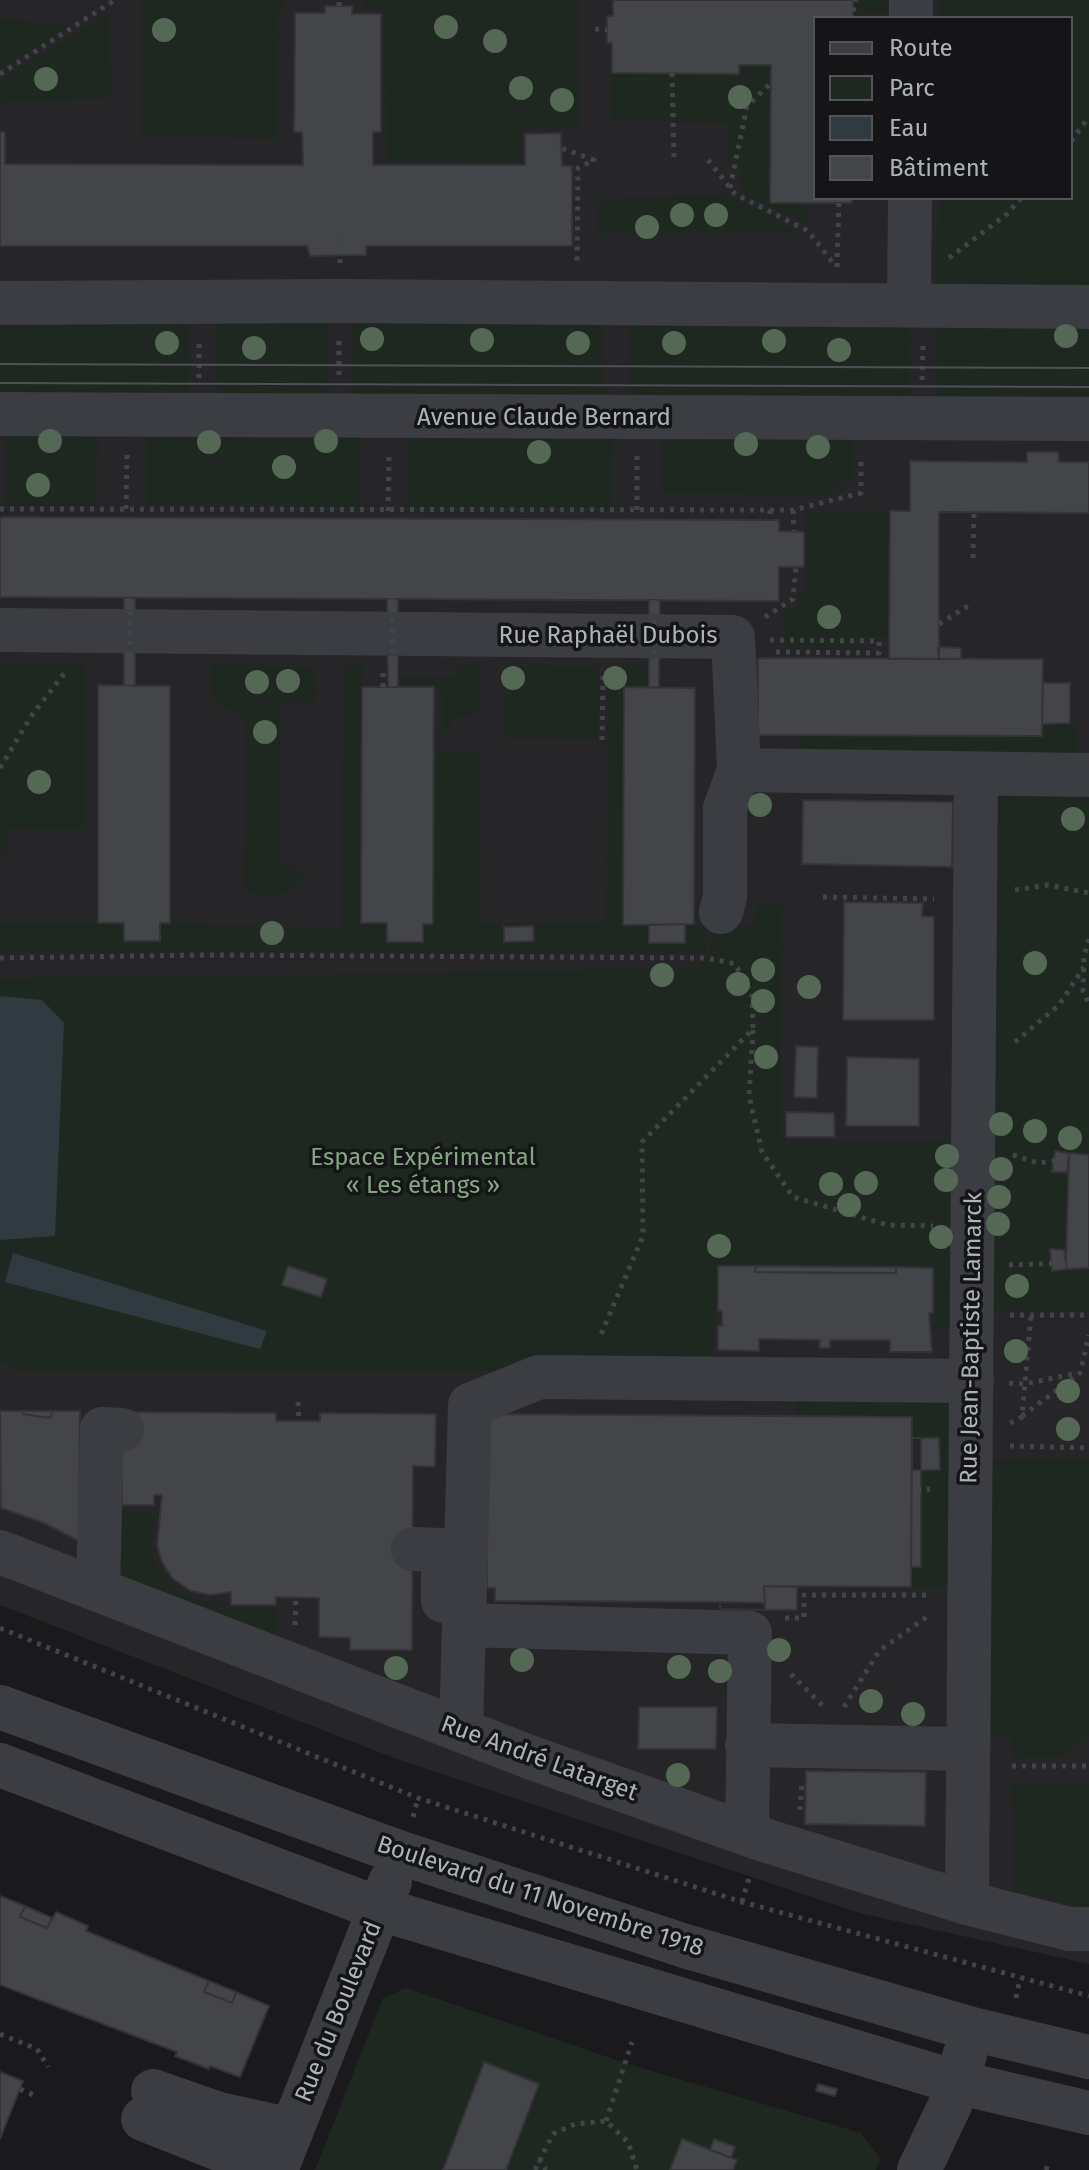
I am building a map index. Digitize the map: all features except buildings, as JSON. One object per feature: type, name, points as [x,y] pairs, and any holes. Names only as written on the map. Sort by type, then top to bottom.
[{"type":"street","points":[[910,200],[913,307]]},
{"type":"street","points":[[0,303],[68,285],[199,303],[1089,307]]},
{"type":"street","name":"Avenue Claude Bernard","points":[[0,414],[1089,419]]},
{"type":"street","name":"Rue Raphaël Dubois","points":[[0,630],[746,643],[739,770]]},
{"type":"street","points":[[721,912],[725,897],[725,808],[739,770],[1089,775]]},
{"type":"street","name":"Rue Jean-Baptiste Lamarck","points":[[967,1903],[976,774]]},
{"type":"street","points":[[461,1730],[470,1405],[539,1377],[972,1381]]},
{"type":"street","points":[[98,1590],[102,1429],[122,1430]]},
{"type":"street","points":[[413,1549],[443,1550],[442,1657],[462,1670]]},
{"type":"street","name":"Rue André Latarget","points":[[0,1552],[461,1730],[747,1834],[967,1903],[1069,1929],[1089,1929]]},
{"type":"street","points":[[464,1625],[763,1625],[747,1745],[747,1834]]},
{"type":"street","name":"Boulevard du 11 Novembre 1918","points":[[0,1707],[401,1853],[688,1947],[972,2029],[1089,2057]]},
{"type":"street","points":[[747,1745],[968,1749]]},
{"type":"street","points":[[0,1765],[380,1909],[956,2082],[1089,2113]]},
{"type":"street","name":"Rue du Boulevard","points":[[280,2157],[401,1853]]},
{"type":"street","points":[[919,2170],[950,2105],[972,2029]]},
{"type":"street","points":[[148,2105],[219,2114],[280,2157]]},
{"type":"path","points":[[0,74],[115,0]]},
{"type":"path","points":[[595,29],[607,30]]},
{"type":"path","points":[[672,73],[674,160]]},
{"type":"path","points":[[730,188],[747,106],[771,83]]},
{"type":"path","points":[[1073,138],[1089,117]]},
{"type":"path","points":[[553,145],[594,160],[578,168],[577,264]]},
{"type":"path","points":[[708,160],[735,194],[808,231],[837,268],[839,200]]},
{"type":"path","points":[[922,417],[913,307],[942,265],[967,241],[1007,214],[1019,200]]},
{"type":"path","points":[[340,238],[340,265]]},
{"type":"path","points":[[199,303],[199,417]]},
{"type":"path","points":[[126,509],[127,416]]},
{"type":"path","points":[[388,511],[389,418]]},
{"type":"path","points":[[0,509],[793,510],[861,493],[861,418]]},
{"type":"path","points":[[637,419],[637,510]]},
{"type":"path","points":[[770,510],[770,520]]},
{"type":"path","points":[[793,510],[794,531]]},
{"type":"path","points":[[973,558],[974,512]]},
{"type":"path","points":[[746,643],[793,599],[796,567]]},
{"type":"path","points":[[392,599],[393,687]]},
{"type":"path","points":[[654,600],[654,688]]},
{"type":"path","points":[[939,624],[973,603]]},
{"type":"path","points":[[130,627],[130,685]]},
{"type":"path","points":[[879,641],[879,653],[746,643],[879,641]]},
{"type":"path","points":[[383,658],[404,658]]},
{"type":"path","points":[[0,768],[32,715],[76,659]]},
{"type":"path","points":[[641,659],[666,660]]},
{"type":"path","points":[[602,740],[603,672]]},
{"type":"path","points":[[823,897],[975,900],[1048,885],[1089,893]]},
{"type":"path","points":[[1089,939],[1083,991],[1089,1004]]},
{"type":"path","points":[[0,958],[206,955],[707,958],[735,964],[752,994],[749,1096],[762,1152],[793,1197],[972,1247],[1066,1263]]},
{"type":"path","points":[[974,1055],[1008,1048],[1059,1005],[1084,967]]},
{"type":"path","points":[[591,1343],[604,1334],[643,1236],[642,1142],[753,1029]]},
{"type":"path","points":[[973,1142],[1038,1163],[1068,1159]]},
{"type":"path","points":[[972,1315],[1089,1315]]},
{"type":"path","points":[[1022,1417],[1031,1315]]},
{"type":"path","points":[[971,1445],[1022,1417],[1080,1373],[1089,1335]]},
{"type":"path","points":[[1025,1384],[1080,1373]]},
{"type":"path","points":[[298,1402],[299,1421]]},
{"type":"path","points":[[971,1445],[1089,1448]]},
{"type":"path","points":[[825,1709],[763,1625],[804,1618],[804,1595],[943,1595]]},
{"type":"path","points":[[0,1628],[418,1798],[742,1902],[1089,1996]]},
{"type":"path","points":[[1012,1766],[1089,1766]]},
{"type":"path","points":[[0,2034],[37,2049],[48,2067]]},
{"type":"path","points":[[606,2121],[632,2042]]},
{"type":"path","points":[[20,2089],[36,2096]]},
{"type":"path","points":[[535,2170],[553,2134],[575,2124],[606,2121],[628,2142],[637,2170]]},
{"type":"path","points":[[539,2159],[546,2170]]},
{"type":"shaded area","points":[[0,0],[1089,0],[1089,1964],[863,1914],[397,1759],[0,1605]]},
{"type":"green space","points":[[142,0],[285,0],[285,10],[278,10],[277,139],[141,136]]},
{"type":"green space","points":[[364,0],[578,0],[579,128],[523,127],[522,163],[387,162],[385,10],[364,9]]},
{"type":"green space","points":[[853,0],[898,0],[898,12],[853,12]]},
{"type":"green space","points":[[940,0],[1089,0],[1089,285],[936,284],[939,200],[1073,200],[1073,16],[940,16]]},
{"type":"green space","points":[[108,13],[111,98],[0,102],[0,81]]},
{"type":"green space","points":[[0,18],[72,26],[0,70]]},
{"type":"green space","points":[[739,65],[771,65],[770,202],[807,203],[807,223],[741,194],[739,164],[727,161],[727,123],[612,121],[612,73],[738,74]]},
{"type":"green space","points":[[732,194],[769,213],[795,233],[597,234],[599,199]]},
{"type":"green space","points":[[0,321],[189,322],[189,393],[0,393]]},
{"type":"green space","points":[[216,322],[326,322],[327,393],[217,393]]},
{"type":"green space","points":[[353,323],[602,324],[603,394],[353,393]]},
{"type":"green space","points":[[630,324],[910,324],[909,395],[630,394]]},
{"type":"green space","points":[[937,325],[1089,325],[1089,395],[938,395]]},
{"type":"green space","points":[[5,429],[98,430],[97,506],[5,506]]},
{"type":"green space","points":[[147,429],[360,430],[359,507],[146,506]]},
{"type":"green space","points":[[409,430],[612,431],[611,508],[409,507]]},
{"type":"green space","points":[[853,431],[852,480],[836,483],[836,491],[830,494],[661,493],[661,432]]},
{"type":"green space","points":[[805,510],[890,511],[889,636],[856,637],[855,647],[786,646],[783,610],[797,609],[798,591],[806,595]]},
{"type":"green space","points":[[343,664],[363,665],[361,923],[387,923],[387,941],[423,941],[433,752],[479,752],[481,923],[606,923],[608,666],[649,665],[649,688],[624,688],[623,924],[649,925],[649,943],[685,924],[706,925],[706,953],[0,951],[0,923],[123,923],[124,941],[160,923],[341,928]]},
{"type":"green space","points":[[0,665],[85,665],[85,829],[8,828],[6,856],[0,855]]},
{"type":"green space","points":[[211,665],[315,668],[316,703],[280,702],[281,860],[308,877],[279,896],[244,892],[246,718],[211,699]]},
{"type":"green space","points":[[457,665],[479,665],[480,708],[472,716],[451,716],[450,733],[442,733],[442,690],[402,687],[401,677],[456,677]]},
{"type":"green space","points":[[506,666],[599,667],[598,739],[505,738]]},
{"type":"green space","points":[[1076,723],[1077,753],[801,751],[800,748],[800,735],[1042,736],[1042,724]]},
{"type":"green space","points":[[992,790],[1089,792],[1089,1310],[987,1310]]},
{"type":"green space","name":"Espace Expérimental « Les étangs »","points":[[782,902],[781,1141],[957,1142],[958,1328],[932,1328],[932,1268],[718,1266],[713,1367],[503,1371],[21,1371],[0,1361],[0,979],[686,969],[707,958],[717,924],[755,925],[757,903]]},
{"type":"green space","points":[[796,1386],[955,1396],[951,1587],[911,1587],[912,1470],[939,1470],[939,1439],[912,1438],[911,1417],[796,1417]]},
{"type":"green space","points":[[986,1459],[1089,1460],[1089,1735],[1065,1756],[1012,1758],[1012,1738],[987,1737]]},
{"type":"green space","points":[[112,1514],[156,1514],[151,1553],[169,1585],[191,1598],[206,1601],[276,1605],[277,1634],[268,1638],[113,1572]]},
{"type":"green space","points":[[1012,1783],[1089,1783],[1089,1908],[1014,1891]]},
{"type":"green space","points":[[406,1988],[625,2063],[861,2133],[881,2159],[876,2170],[315,2170],[383,1998]]},
{"type":"water","points":[[0,996],[42,1000],[64,1023],[55,1236],[0,1240]]},
{"type":"water","points":[[13,1253],[267,1331],[260,1349],[5,1282]]},
{"type":"tram line","points":[[0,364],[1089,368]]},
{"type":"tram line","points":[[0,383],[1089,387]]}]
